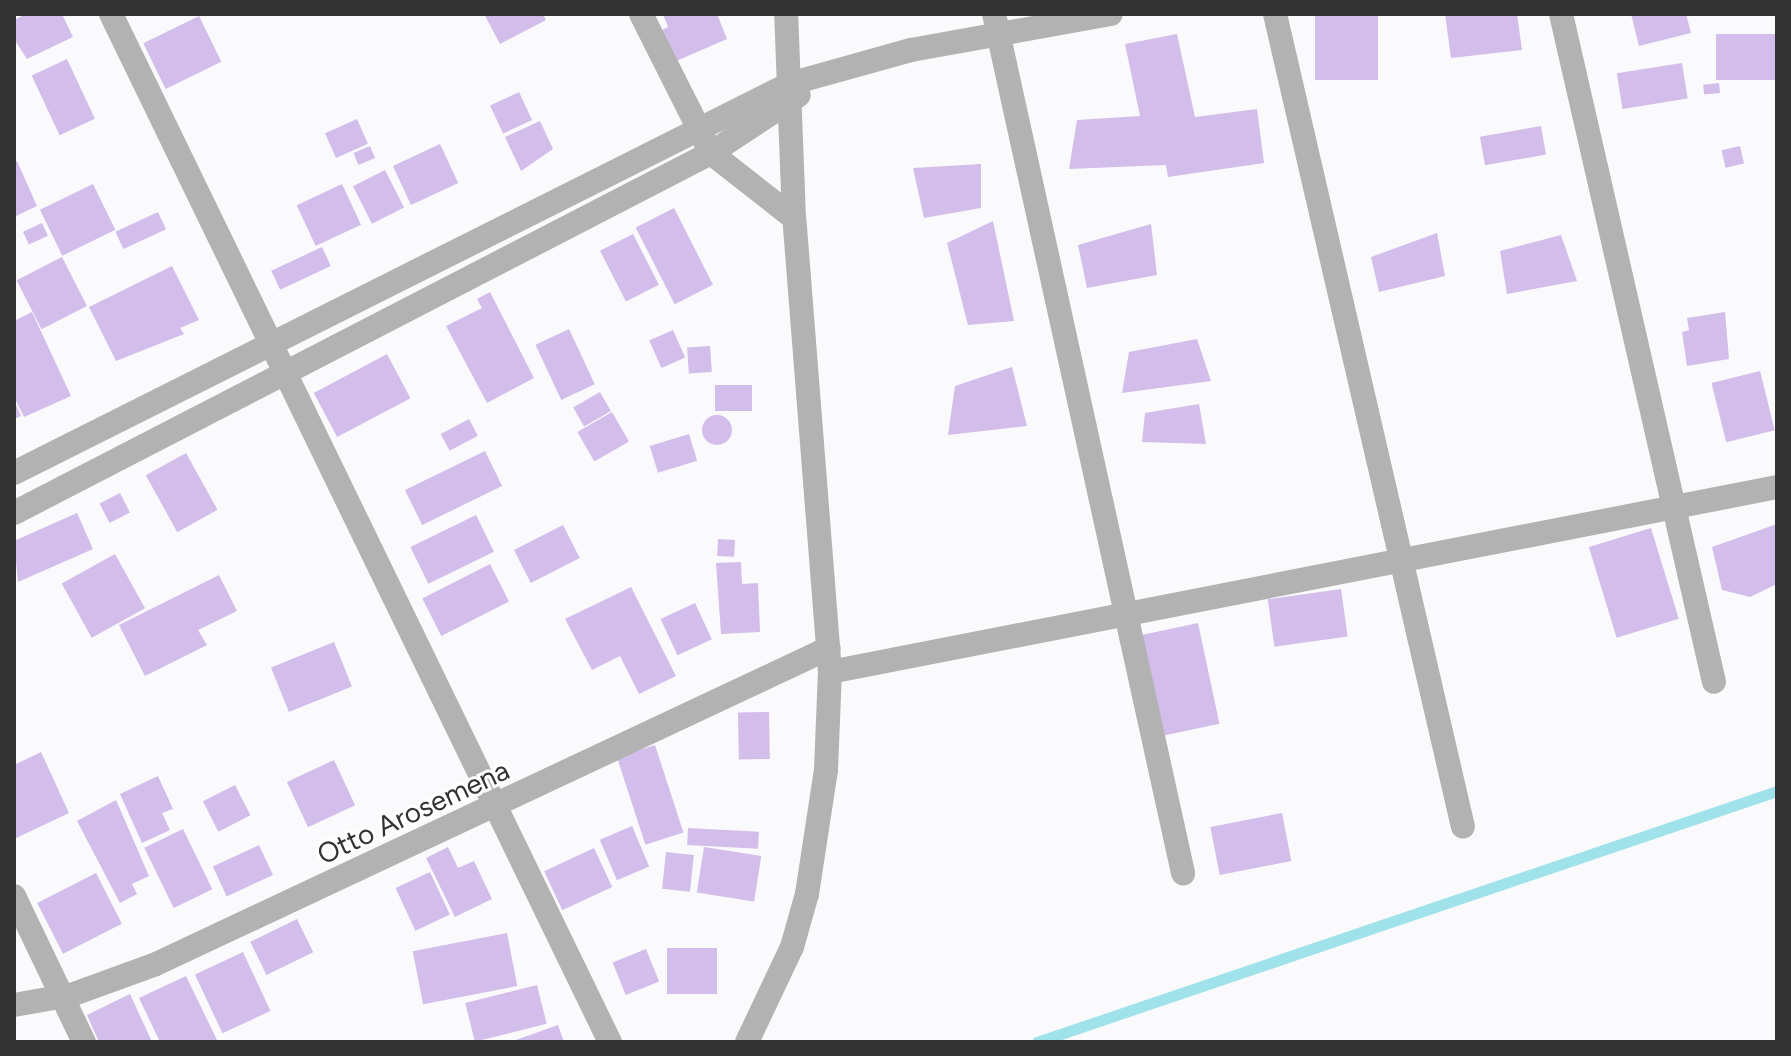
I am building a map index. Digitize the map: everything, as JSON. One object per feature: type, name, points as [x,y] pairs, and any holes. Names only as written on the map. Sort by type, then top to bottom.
[{"type":"street","points":[[111,14],[610,1042]]},
{"type":"street","points":[[641,14],[711,153],[794,218]]},
{"type":"street","points":[[747,1042],[792,947],[807,894],[826,770],[830,660],[794,218],[786,14]]},
{"type":"street","points":[[14,473],[697,128],[862,62],[996,24],[1111,14]]},
{"type":"street","points":[[1275,14],[1463,827]]},
{"type":"street","points":[[1561,14],[1714,682]]},
{"type":"street","points":[[996,24],[1183,873]]},
{"type":"street","points":[[14,513],[286,376],[711,153],[789,93]]},
{"type":"street","name":"Otto Arosemena","points":[[14,1005],[62,994],[156,964],[496,806],[830,660],[1125,611],[1777,487]]},
{"type":"street","points":[[14,896],[84,1042]]},
{"type":"building","points":[[26,14],[62,14],[73,37],[27,59],[14,39],[14,20]]},
{"type":"building","points":[[484,14],[543,14],[546,20],[500,44]]},
{"type":"building","points":[[663,14],[717,14],[727,39],[674,62],[660,31],[668,27]]},
{"type":"building","points":[[1315,14],[1378,14],[1378,80],[1315,80]]},
{"type":"building","points":[[1445,14],[1517,14],[1522,50],[1451,58]]},
{"type":"building","points":[[1631,14],[1686,14],[1691,33],[1639,46]]},
{"type":"building","points":[[199,16],[221,62],[166,89],[143,43]]},
{"type":"building","points":[[1177,34],[1195,117],[1257,109],[1264,163],[1168,177],[1166,165],[1069,169],[1077,120],[1140,116],[1125,44]]},
{"type":"building","points":[[1716,34],[1777,34],[1777,80],[1716,80]]},
{"type":"building","points":[[67,59],[95,119],[60,135],[32,75]]},
{"type":"building","points":[[1682,63],[1688,99],[1622,109],[1617,73]]},
{"type":"building","points":[[1719,83],[1720,93],[1704,95],[1703,85]]},
{"type":"building","points":[[519,92],[532,120],[503,134],[490,106]]},
{"type":"building","points":[[357,119],[368,144],[336,158],[325,133]]},
{"type":"building","points":[[540,121],[553,149],[521,171],[505,137]]},
{"type":"building","points":[[1541,126],[1546,155],[1485,165],[1480,137]]},
{"type":"building","points":[[440,144],[458,183],[411,205],[393,166]]},
{"type":"building","points":[[370,146],[375,158],[359,165],[353,153]]},
{"type":"building","points":[[1740,146],[1744,164],[1726,168],[1721,150]]},
{"type":"building","points":[[17,161],[37,206],[14,217],[14,162]]},
{"type":"building","points":[[981,164],[981,208],[924,218],[913,168]]},
{"type":"building","points":[[385,170],[404,207],[372,224],[353,186]]},
{"type":"building","points":[[93,184],[115,230],[62,256],[40,210]]},
{"type":"building","points":[[342,184],[361,225],[316,246],[297,205]]},
{"type":"building","points":[[674,208],[713,285],[675,304],[636,228]]},
{"type":"building","points":[[158,212],[166,229],[123,249],[115,232]]},
{"type":"building","points":[[993,221],[1014,321],[968,325],[947,243]]},
{"type":"building","points":[[42,223],[48,236],[29,245],[23,232]]},
{"type":"building","points":[[1151,224],[1157,275],[1087,288],[1078,245]]},
{"type":"building","points":[[1437,233],[1445,276],[1379,292],[1371,257]]},
{"type":"building","points":[[633,234],[659,285],[626,302],[600,251]]},
{"type":"building","points":[[1561,235],[1577,281],[1507,294],[1500,251]]},
{"type":"building","points":[[322,247],[331,266],[280,290],[271,271]]},
{"type":"building","points":[[62,257],[87,306],[42,329],[17,280]]},
{"type":"building","points":[[172,266],[199,320],[180,328],[184,334],[116,361],[89,307]]},
{"type":"building","points":[[490,292],[534,378],[487,403],[446,326],[482,308],[477,299]]},
{"type":"building","points":[[32,312],[71,396],[24,417],[14,397],[14,321]]},
{"type":"building","points":[[1725,312],[1729,359],[1687,366],[1682,332],[1689,330],[1687,318]]},
{"type":"building","points":[[569,329],[595,384],[561,400],[535,345]]},
{"type":"building","points":[[673,330],[685,357],[661,368],[649,341]]},
{"type":"building","points":[[1197,339],[1211,381],[1122,393],[1129,352]]},
{"type":"building","points":[[710,346],[712,372],[689,374],[687,348]]},
{"type":"building","points":[[387,354],[410,398],[337,437],[314,393]]},
{"type":"building","points":[[1012,367],[1027,426],[948,435],[955,386]]},
{"type":"building","points":[[1760,371],[1775,430],[1726,442],[1711,383]]},
{"type":"building","points":[[715,385],[752,385],[752,411],[715,411]]},
{"type":"building","points":[[600,392],[611,411],[584,427],[573,407]]},
{"type":"building","points":[[14,400],[21,416],[14,419]]},
{"type":"building","points":[[1199,404],[1206,444],[1142,442],[1145,413]]},
{"type":"building","points":[[612,412],[629,441],[594,461],[577,432]]},
{"type":"building","points":[[717,415],[723,416],[731,424],[731,436],[723,444],[717,445],[711,444],[703,436],[702,430],[703,424],[711,416]]},
{"type":"building","points":[[469,419],[478,436],[450,451],[441,434]]},
{"type":"building","points":[[689,434],[697,461],[658,473],[650,446]]},
{"type":"building","points":[[485,451],[502,486],[422,525],[405,490]]},
{"type":"building","points":[[186,453],[218,510],[177,532],[146,475]]},
{"type":"building","points":[[120,493],[130,513],[109,523],[100,503]]},
{"type":"building","points":[[77,513],[93,549],[18,582],[14,541]]},
{"type":"building","points":[[476,515],[494,552],[428,584],[410,547]]},
{"type":"building","points":[[1777,524],[1777,584],[1750,597],[1722,590],[1712,547]]},
{"type":"building","points":[[563,525],[580,558],[531,583],[514,550]]},
{"type":"building","points":[[1651,528],[1679,619],[1617,638],[1589,547]]},
{"type":"building","points":[[718,539],[735,540],[734,557],[717,556]]},
{"type":"building","points":[[115,554],[145,608],[92,638],[62,584]]},
{"type":"building","points":[[741,562],[742,584],[758,583],[760,632],[721,634],[716,563]]},
{"type":"building","points":[[490,564],[509,601],[441,636],[422,599]]},
{"type":"building","points":[[219,575],[237,611],[198,630],[207,645],[145,676],[119,625]]},
{"type":"building","points":[[631,587],[676,676],[639,694],[620,656],[592,670],[565,619]]},
{"type":"building","points":[[1341,589],[1348,637],[1274,647],[1268,599]]},
{"type":"building","points":[[695,603],[712,639],[677,655],[661,619]]},
{"type":"building","points":[[1198,623],[1219,724],[1162,736],[1140,635]]},
{"type":"building","points":[[334,642],[352,687],[289,712],[271,667]]},
{"type":"building","points":[[769,712],[770,759],[739,760],[738,713]]},
{"type":"building","points":[[655,745],[683,832],[645,845],[617,757]]},
{"type":"building","points":[[41,752],[69,813],[14,839],[14,765]]},
{"type":"building","points":[[334,760],[355,805],[308,827],[287,782]]},
{"type":"building","points":[[158,776],[173,809],[162,813],[170,830],[142,843],[120,794]]},
{"type":"building","points":[[235,785],[250,815],[218,832],[203,801]]},
{"type":"building","points":[[116,800],[149,876],[132,884],[137,894],[120,903],[77,821]]},
{"type":"building","points":[[1282,813],[1291,861],[1220,875],[1210,827]]},
{"type":"building","points":[[632,826],[649,867],[617,880],[600,840]]},
{"type":"building","points":[[688,828],[759,832],[758,849],[687,845]]},
{"type":"building","points":[[183,829],[212,889],[174,908],[144,848]]},
{"type":"building","points":[[259,845],[273,875],[227,896],[213,867]]},
{"type":"building","points":[[448,847],[458,868],[474,861],[492,899],[455,917],[426,858]]},
{"type":"building","points":[[704,847],[761,856],[754,902],[697,892]]},
{"type":"building","points":[[594,848],[612,887],[562,910],[544,871]]},
{"type":"building","points":[[666,852],[694,855],[690,892],[662,889]]},
{"type":"building","points":[[430,872],[450,915],[415,931],[396,888]]},
{"type":"building","points":[[96,873],[122,924],[63,954],[37,903]]},
{"type":"building","points":[[297,919],[313,952],[266,975],[250,942]]},
{"type":"building","points":[[507,933],[517,986],[423,1004],[413,951]]},
{"type":"building","points":[[667,948],[717,948],[717,994],[667,994]]},
{"type":"building","points":[[646,949],[659,981],[626,995],[613,962]]},
{"type":"building","points":[[243,952],[270,1011],[222,1033],[195,974]]},
{"type":"building","points":[[186,976],[217,1040],[213,1042],[160,1042],[139,998]]},
{"type":"building","points":[[537,985],[547,1024],[475,1042],[465,1003]]},
{"type":"building","points":[[130,994],[152,1042],[99,1042],[87,1015]]},
{"type":"building","points":[[558,1025],[564,1042],[510,1042]]},
{"type":"waterway","points":[[1037,1042],[1777,791]]}]
